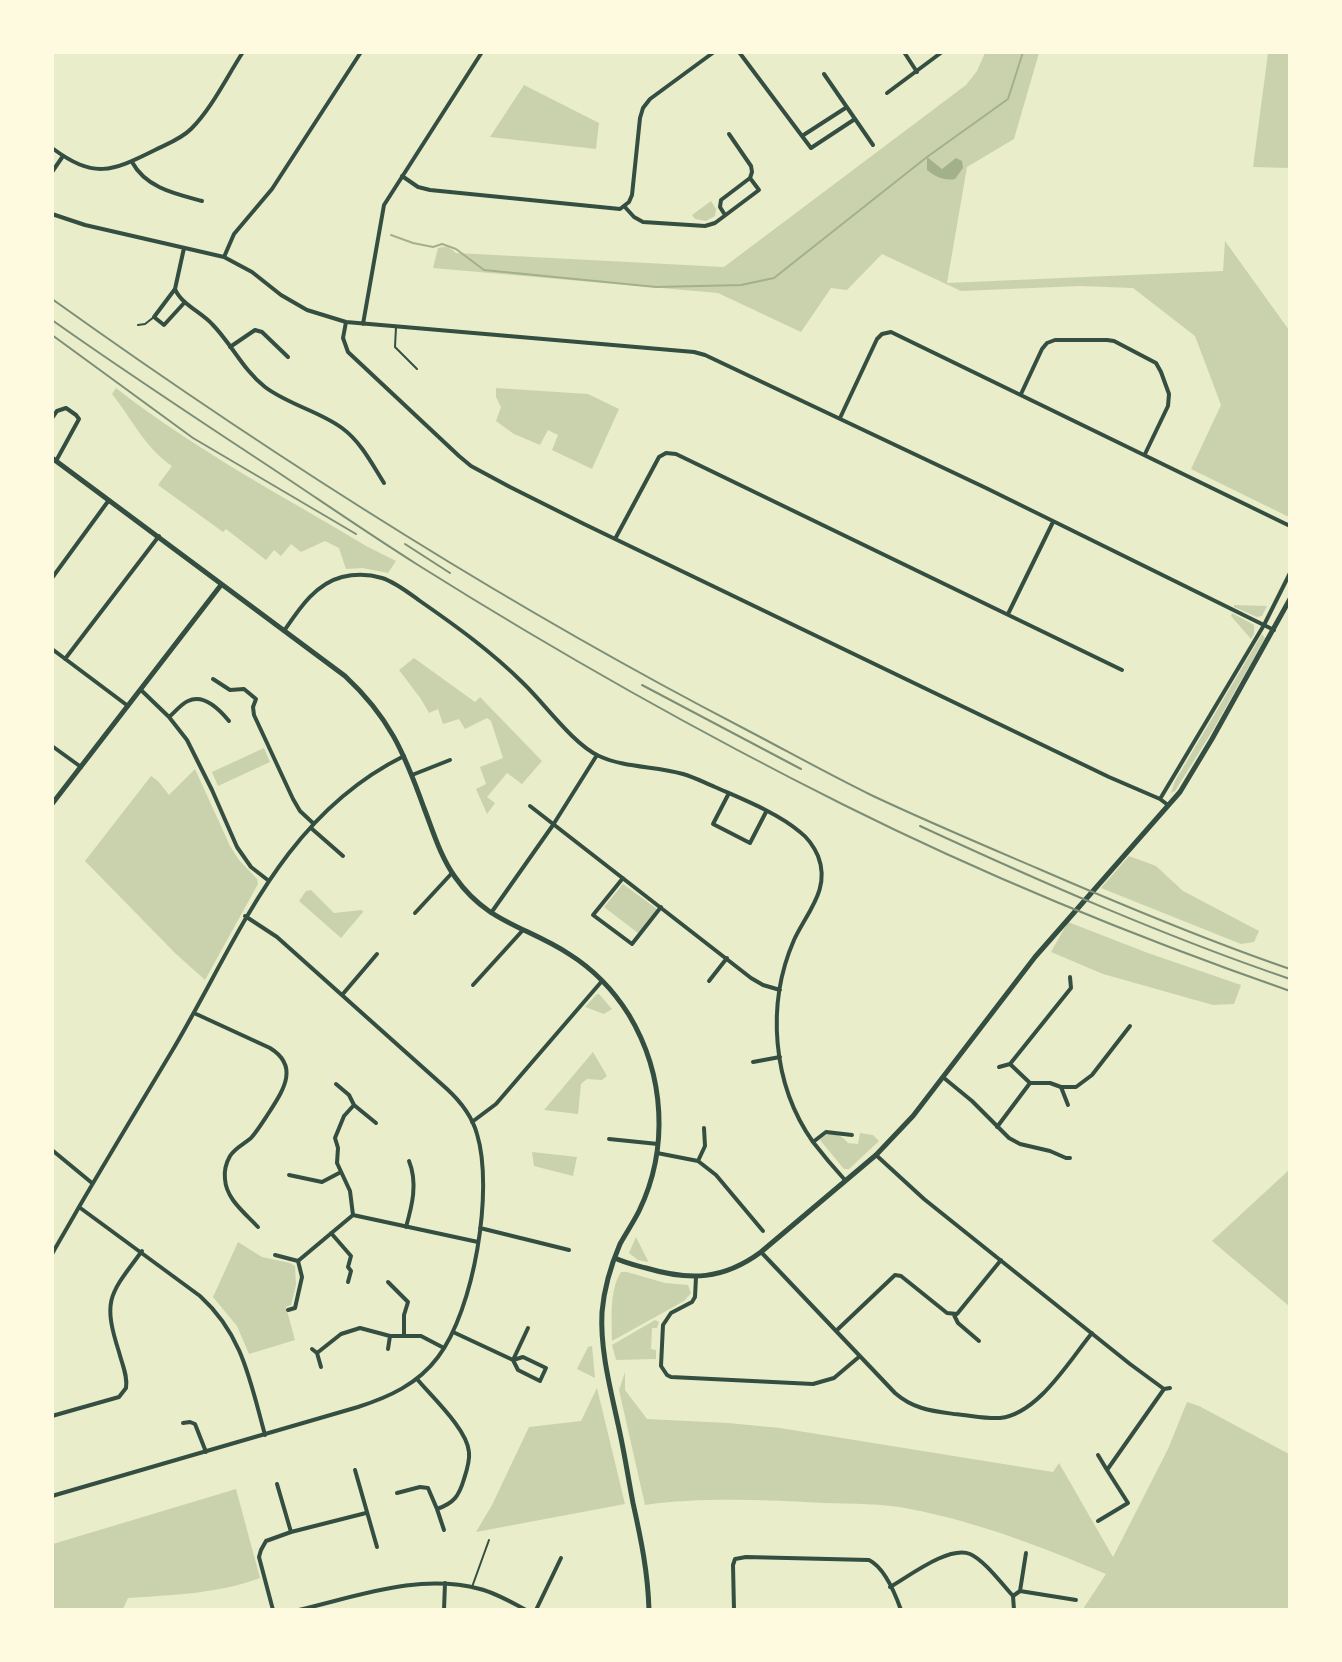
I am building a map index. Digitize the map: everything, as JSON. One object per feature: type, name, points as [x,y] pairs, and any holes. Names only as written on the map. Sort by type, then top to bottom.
[{"type":"main road","points":[[54,459],[345,676],[365,695],[389,727],[404,756],[437,845],[452,873],[466,892],[491,913],[569,954],[602,981],[625,1009],[636,1028],[647,1053],[657,1089],[659,1110],[657,1153],[649,1188],[615,1257],[604,1298],[602,1320],[603,1346],[644,1552],[649,1610]]},
{"type":"main road","points":[[52,804],[221,585]]},
{"type":"main road","points":[[615,1257],[623,1262],[660,1273],[696,1277],[724,1272],[761,1252],[876,1155],[913,1116],[944,1078],[1016,981],[1168,805],[1196,766],[1290,599]]},
{"type":"street","points":[[52,148],[78,164],[91,168],[115,168],[178,139],[192,128],[243,52]]},
{"type":"street","points":[[224,257],[234,234],[272,189],[361,52]]},
{"type":"street","points":[[363,324],[382,211],[387,198],[482,52]]},
{"type":"street","points":[[402,176],[418,187],[430,190],[613,209],[624,206],[632,195],[643,108],[650,99],[714,52]]},
{"type":"street","points":[[739,52],[811,148],[855,119]]},
{"type":"street","points":[[904,52],[917,72]]},
{"type":"street","points":[[887,93],[942,52]]},
{"type":"street","points":[[824,74],[873,146]]},
{"type":"street","points":[[802,136],[847,107]]},
{"type":"street","points":[[725,215],[720,207],[721,200],[750,178],[753,172],[729,134]]},
{"type":"street","points":[[52,172],[63,156]]},
{"type":"street","points":[[132,162],[138,172],[155,185],[202,201]]},
{"type":"street","points":[[624,206],[634,217],[647,223],[705,226],[715,223],[759,190],[750,178]]},
{"type":"street","points":[[52,214],[85,225],[224,257],[252,272],[281,296],[307,310],[346,322],[694,352],[712,358],[1274,630]]},
{"type":"street","points":[[184,248],[175,289],[154,316],[164,325],[185,302]]},
{"type":"street","points":[[175,289],[177,295],[207,319],[264,386],[286,400],[333,422],[350,434],[384,483]]},
{"type":"street","points":[[346,322],[343,338],[348,352],[459,456],[510,487],[1089,767],[1160,799],[1168,805]]},
{"type":"street","points":[[230,347],[255,330],[262,332],[288,357]]},
{"type":"street","points":[[840,418],[877,339],[887,332],[896,333],[1290,526]]},
{"type":"street","points":[[1021,394],[1047,343],[1055,340],[1107,339],[1114,341],[1156,363],[1169,394],[1168,406],[1144,454]]},
{"type":"street","points":[[52,418],[57,411],[66,408],[79,420],[54,459]]},
{"type":"street","points":[[615,539],[657,461],[664,454],[672,453],[1122,669]]},
{"type":"street","points":[[52,578],[109,500]]},
{"type":"street","points":[[1008,614],[1053,522]]},
{"type":"street","points":[[65,659],[159,537]]},
{"type":"street","points":[[1160,799],[1264,625],[1290,573]]},
{"type":"street","points":[[284,631],[311,595],[322,586],[341,577],[355,575],[385,578],[444,617],[490,653],[523,682],[572,735],[597,755],[618,763],[655,767],[684,774],[729,793],[800,832],[818,855],[821,886],[819,896],[795,939],[784,970],[777,1019],[780,1057],[790,1099],[813,1142],[846,1181]]},
{"type":"street","points":[[52,649],[129,706]]},
{"type":"street","points":[[213,678],[230,690],[244,689],[256,699],[253,707],[254,715],[293,799],[312,826],[343,856]]},
{"type":"street","points":[[141,690],[169,717],[192,750],[237,847],[251,867],[269,881]]},
{"type":"street","points":[[169,717],[187,701],[194,700],[216,707],[229,721]]},
{"type":"street","points":[[52,746],[81,767]]},
{"type":"street","points":[[491,913],[553,825],[597,755]]},
{"type":"street","points":[[52,1254],[92,1183],[195,1013],[245,916],[269,881],[328,809],[358,783],[404,756]]},
{"type":"street","points":[[412,775],[450,760]]},
{"type":"street","points":[[729,793],[713,824],[750,843],[766,812]]},
{"type":"street","points":[[530,806],[757,982],[780,990]]},
{"type":"street","points":[[416,913],[452,873]]},
{"type":"street","points":[[623,878],[593,915],[632,944],[662,907]]},
{"type":"street","points":[[52,1496],[378,1401],[403,1389],[433,1363],[444,1348],[453,1332],[470,1281],[482,1206],[480,1146],[472,1122],[455,1096],[272,933],[245,916]]},
{"type":"street","points":[[473,985],[523,930]]},
{"type":"street","points":[[342,995],[377,954]]},
{"type":"street","points":[[709,981],[727,958]]},
{"type":"street","points":[[999,1067],[1011,1064],[1071,988],[1070,977]]},
{"type":"street","points":[[472,1122],[496,1104],[602,981]]},
{"type":"street","points":[[195,1013],[270,1048],[280,1056],[285,1067],[287,1079],[282,1093],[257,1131],[232,1153],[226,1167],[225,1180],[230,1197],[258,1227]]},
{"type":"street","points":[[1011,1064],[1030,1083],[1076,1087],[1092,1075],[1130,1026]]},
{"type":"street","points":[[753,1062],[780,1057]]},
{"type":"street","points":[[944,1078],[972,1101],[1009,1138],[1070,1158]]},
{"type":"street","points":[[997,1127],[1030,1083]]},
{"type":"street","points":[[336,1084],[349,1095],[354,1105],[376,1123]]},
{"type":"street","points":[[1060,1087],[1068,1106]]},
{"type":"street","points":[[353,1215],[350,1191],[337,1159],[338,1148],[335,1138],[344,1116],[354,1105]]},
{"type":"street","points":[[698,1161],[705,1146],[704,1128]]},
{"type":"street","points":[[813,1142],[826,1132],[852,1135]]},
{"type":"street","points":[[609,1139],[658,1144]]},
{"type":"street","points":[[52,1150],[92,1183]]},
{"type":"street","points":[[657,1153],[698,1161],[716,1175],[763,1231]]},
{"type":"street","points":[[876,1155],[899,1178],[1164,1389]]},
{"type":"street","points":[[405,1227],[414,1199],[409,1161]]},
{"type":"street","points":[[289,1175],[322,1182],[341,1172]]},
{"type":"street","points":[[79,1207],[141,1251],[214,1308],[240,1349],[265,1434]]},
{"type":"street","points":[[353,1215],[478,1242]]},
{"type":"street","points":[[298,1261],[353,1215]]},
{"type":"street","points":[[480,1227],[569,1250]]},
{"type":"street","points":[[331,1233],[351,1256],[348,1282]]},
{"type":"street","points":[[52,1416],[119,1397],[126,1388],[126,1377],[112,1332],[109,1312],[116,1288],[141,1251]]},
{"type":"street","points":[[761,1252],[895,1393],[917,1408],[1002,1418],[1025,1410],[1035,1403],[1092,1333]]},
{"type":"street","points":[[275,1255],[298,1261]]},
{"type":"street","points":[[836,1331],[895,1275],[901,1276],[947,1313],[954,1315],[960,1312],[1001,1260]]},
{"type":"street","points":[[288,1310],[295,1308],[302,1277],[298,1261]]},
{"type":"street","points":[[696,1277],[695,1297],[692,1302],[671,1313],[663,1325],[661,1366],[671,1377],[813,1384],[834,1378],[860,1356]]},
{"type":"street","points":[[388,1282],[408,1302],[404,1315],[404,1336]]},
{"type":"street","points":[[954,1315],[958,1323],[979,1341]]},
{"type":"street","points":[[513,1360],[528,1328]]},
{"type":"street","points":[[317,1353],[341,1334],[354,1329],[364,1329],[390,1336],[427,1337],[444,1348]]},
{"type":"street","points":[[453,1332],[513,1360],[523,1358],[546,1368],[540,1381],[518,1370],[513,1360]]},
{"type":"street","points":[[388,1349],[390,1336]]},
{"type":"street","points":[[312,1348],[317,1353],[321,1367]]},
{"type":"street","points":[[417,1379],[466,1438],[469,1461],[464,1482],[453,1502],[437,1509]]},
{"type":"street","points":[[1107,1470],[1164,1389],[1170,1388]]},
{"type":"street","points":[[183,1423],[195,1424],[206,1452]]},
{"type":"street","points":[[1098,1455],[1128,1503],[1098,1521]]},
{"type":"street","points":[[355,1470],[377,1546]]},
{"type":"street","points":[[277,1484],[291,1532]]},
{"type":"street","points":[[397,1493],[420,1487],[428,1488],[444,1530]]},
{"type":"street","points":[[273,1610],[259,1557],[266,1541],[291,1532],[366,1513]]},
{"type":"street","points":[[890,1587],[956,1552],[972,1555],[1013,1596],[1014,1610]]},
{"type":"street","points":[[1020,1591],[1026,1553]]},
{"type":"street","points":[[734,1610],[733,1564],[735,1559],[746,1557],[865,1559],[875,1564],[901,1610]]},
{"type":"street","points":[[536,1610],[561,1558]]},
{"type":"street","points":[[299,1610],[407,1584],[430,1582],[472,1587],[495,1594],[526,1610]]},
{"type":"street","points":[[444,1610],[445,1583]]},
{"type":"street","points":[[1013,1596],[1020,1591],[1076,1600]]},
{"type":"lane","points":[[138,325],[145,324],[154,316]]},
{"type":"lane","points":[[396,326],[395,347],[417,369]]},
{"type":"lane","points":[[472,1587],[489,1540]]},
{"type":"shaded area","points":[[985,53],[1039,53],[1014,139],[967,167],[947,283],[1223,271],[1225,241],[1289,330],[1289,517],[1191,469],[1221,405],[1195,336],[1133,288],[1080,286],[961,291],[882,254],[847,290],[831,288],[801,332],[718,293],[433,268],[438,248],[443,247],[450,248],[456,253],[724,267],[966,85],[977,71]]},
{"type":"shaded area","points":[[1268,53],[1289,53],[1289,168],[1253,167]]},
{"type":"shaded area","points":[[524,85],[599,123],[596,149],[490,137]]},
{"type":"shaded area","points":[[927,157],[942,169],[956,158],[962,161],[963,168],[955,179],[940,178],[927,170]]},
{"type":"shaded area","points":[[711,201],[716,209],[715,216],[706,221],[695,219],[692,215]]},
{"type":"shaded area","points":[[116,388],[208,452],[368,547],[396,561],[388,573],[363,568],[346,569],[339,548],[325,541],[301,552],[291,544],[281,556],[274,550],[266,560],[226,529],[223,532],[158,485],[172,466],[154,451],[139,433],[112,394]]},
{"type":"shaded area","points":[[496,388],[588,394],[619,409],[592,469],[552,450],[558,435],[548,430],[540,445],[514,434],[496,421],[501,407],[496,397]]},
{"type":"shaded area","points":[[1234,605],[1267,606],[1262,616],[1257,617]]},
{"type":"shaded area","points":[[1232,613],[1254,625],[1254,634],[1251,639],[1231,616]]},
{"type":"shaded area","points":[[1262,634],[1265,638],[1213,730],[1175,791],[1171,793],[1175,781]]},
{"type":"shaded area","points":[[414,658],[475,702],[480,697],[542,761],[522,784],[507,773],[487,797],[495,803],[487,814],[476,789],[486,784],[480,767],[503,758],[491,721],[487,718],[465,729],[459,719],[443,724],[438,709],[429,713],[399,670]]},
{"type":"shaded area","points":[[264,748],[270,762],[218,786],[212,772]]},
{"type":"shaded area","points":[[195,769],[230,846],[239,860],[257,879],[258,884],[205,980],[175,953],[85,861],[151,776],[169,795]]},
{"type":"shaded area","points":[[1129,856],[1156,866],[1183,891],[1259,931],[1254,942],[1241,944],[1101,888]]},
{"type":"shaded area","points":[[623,884],[657,909],[638,933],[604,907]]},
{"type":"shaded area","points":[[311,890],[334,913],[362,910],[363,912],[341,938],[299,901],[306,891]]},
{"type":"shaded area","points":[[1068,922],[1241,985],[1234,1004],[1213,1005],[1103,974],[1051,952]]},
{"type":"shaded area","points":[[597,994],[612,1009],[604,1014],[585,1007]]},
{"type":"shaded area","points":[[593,1052],[607,1076],[602,1080],[587,1079],[581,1084],[578,1114],[544,1110]]},
{"type":"shaded area","points":[[860,1133],[873,1135],[879,1141],[849,1169],[844,1169],[820,1140],[827,1135],[834,1134],[842,1137],[848,1143],[858,1144]]},
{"type":"shaded area","points":[[532,1152],[577,1157],[573,1176],[534,1166]]},
{"type":"shaded area","points":[[1289,1170],[1289,1306],[1212,1241]]},
{"type":"shaded area","points":[[636,1237],[648,1262],[638,1260],[629,1253]]},
{"type":"shaded area","points":[[238,1242],[262,1257],[295,1266],[296,1285],[291,1305],[286,1307],[295,1340],[249,1354],[237,1326],[213,1297]]},
{"type":"shaded area","points":[[621,1272],[665,1283],[688,1285],[691,1293],[684,1301],[612,1341],[613,1296]]},
{"type":"shaded area","points":[[655,1320],[659,1322],[657,1328],[652,1328],[651,1349],[656,1350],[656,1359],[616,1360],[612,1345]]},
{"type":"shaded area","points":[[592,1346],[595,1378],[577,1369],[588,1347]]},
{"type":"shaded area","points":[[625,1372],[625,1390],[647,1419],[780,1428],[1053,1472],[1059,1463],[1113,1557],[1168,1449],[1187,1402],[1199,1406],[1289,1454],[1289,1609],[1083,1609],[1106,1574],[985,1528],[899,1507],[734,1500],[645,1505],[619,1390]]},
{"type":"shaded area","points":[[597,1388],[625,1504],[476,1532],[492,1505],[529,1427],[581,1421]]},
{"type":"shaded area","points":[[236,1489],[260,1578],[211,1591],[128,1598],[123,1609],[53,1609],[53,1544]]},
{"type":"waterway","points":[[391,235],[413,243],[433,247],[442,244],[456,249],[484,270],[656,287],[741,285],[774,278],[927,157],[1008,99],[1023,52]]},
{"type":"railway","points":[[52,299],[135,358],[305,472],[478,580],[655,681],[871,795],[1132,909],[1290,969]]},
{"type":"railway","points":[[52,320],[418,565],[522,629],[682,720],[844,805],[1008,882],[1176,950],[1290,991]]},
{"type":"railway","points":[[52,335],[193,438],[356,534]]},
{"type":"railway","points":[[405,544],[450,573]]},
{"type":"railway","points":[[642,685],[801,769]]},
{"type":"railway","points":[[920,826],[1103,907],[1196,945],[1290,979]]}]
